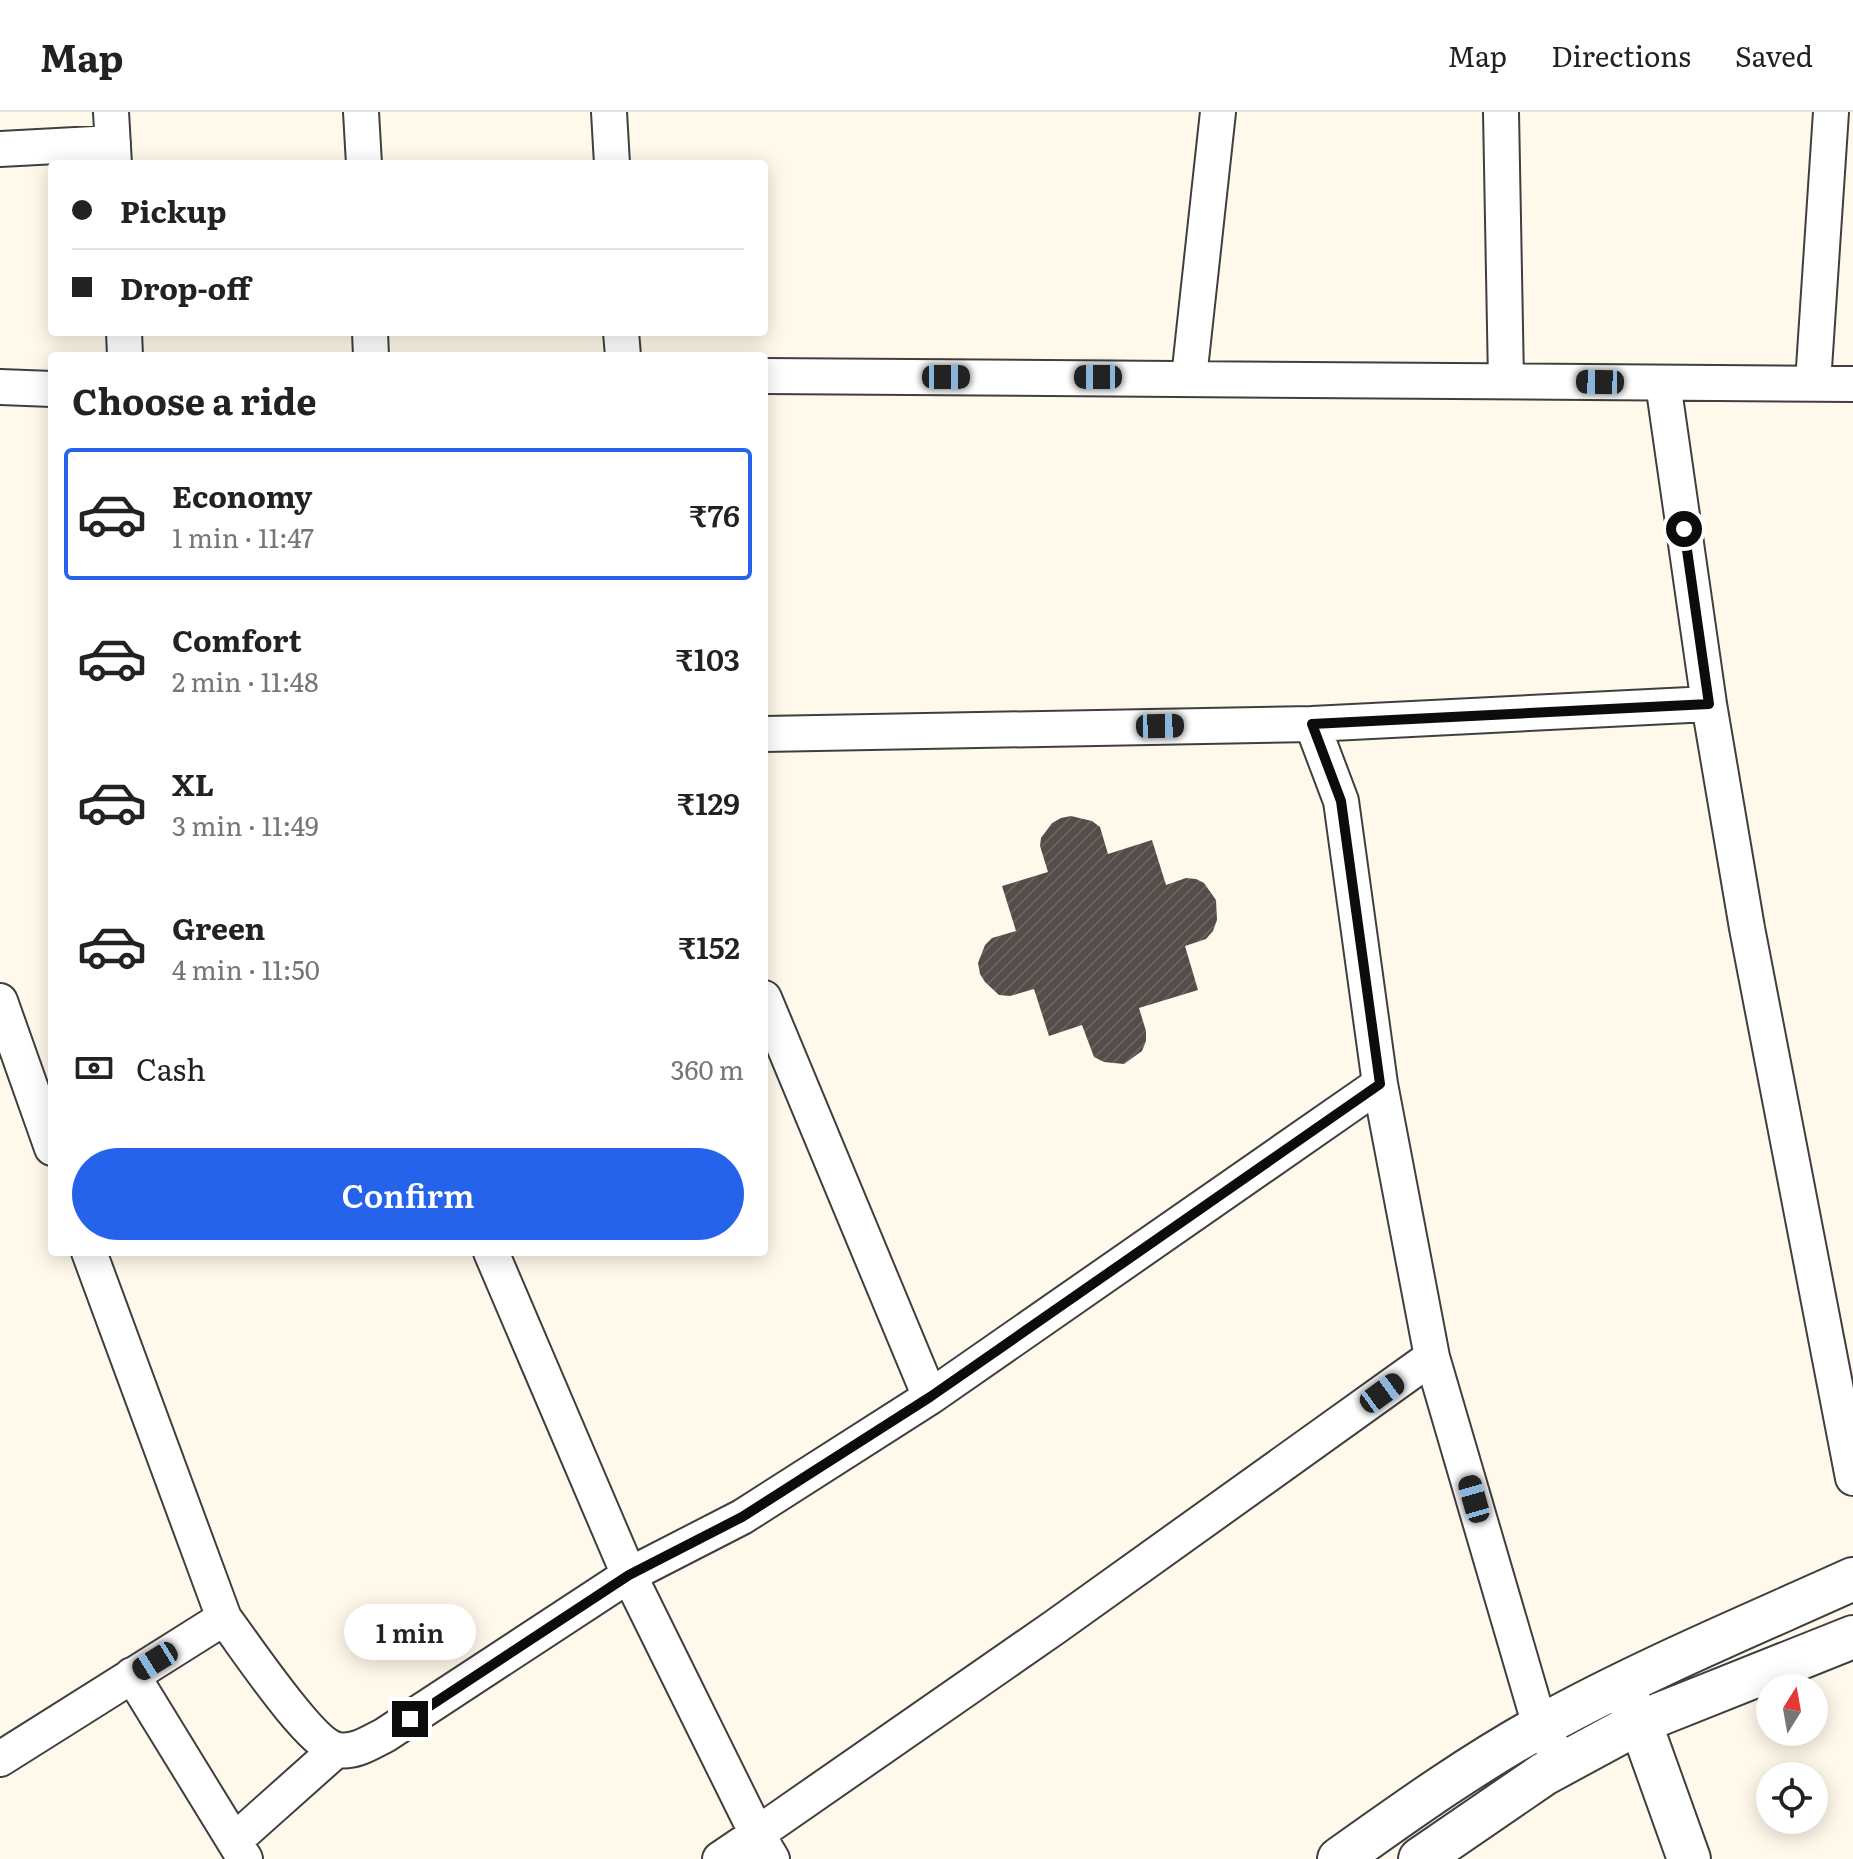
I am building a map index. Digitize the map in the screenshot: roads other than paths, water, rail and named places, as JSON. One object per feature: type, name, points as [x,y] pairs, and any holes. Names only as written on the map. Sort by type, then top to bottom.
[{"type":"street","points":[[361,112],[364,160]]},
{"type":"street","points":[[609,112],[612,160]]},
{"type":"street","points":[[1189,378],[1218,112]]},
{"type":"street","points":[[1501,112],[1506,381]]},
{"type":"street","points":[[1813,383],[1831,112]]},
{"type":"street","points":[[0,149],[113,140]]},
{"type":"street","points":[[768,376],[1853,384]]},
{"type":"street","points":[[1663,383],[1709,704],[1747,928],[1853,1478]]},
{"type":"street","points":[[0,387],[48,389]]},
{"type":"street","points":[[768,734],[1312,724],[1709,704]]},
{"type":"street","points":[[1312,724],[1341,801],[1380,1084],[1432,1357],[1540,1726],[1563,1764]]},
{"type":"street","points":[[0,1001],[48,1137]]},
{"type":"street","points":[[768,1008],[930,1397]]},
{"type":"street","points":[[90,1256],[224,1618],[309,1731],[336,1750],[358,1749],[385,1735],[629,1575],[742,1517],[930,1397],[1380,1084]]},
{"type":"street","points":[[493,1256],[629,1575],[765,1846]]},
{"type":"street","points":[[720,1859],[765,1846],[1055,1627],[1432,1357]]},
{"type":"street","points":[[1339,1859],[1444,1786],[1540,1726],[1620,1684],[1853,1579]]},
{"type":"street","points":[[0,1759],[224,1618]]},
{"type":"street","points":[[1420,1859],[1544,1774],[1640,1722],[1853,1637]]},
{"type":"street","points":[[132,1675],[240,1850],[336,1750]]},
{"type":"street","points":[[1620,1684],[1640,1722],[1689,1859]]}]
